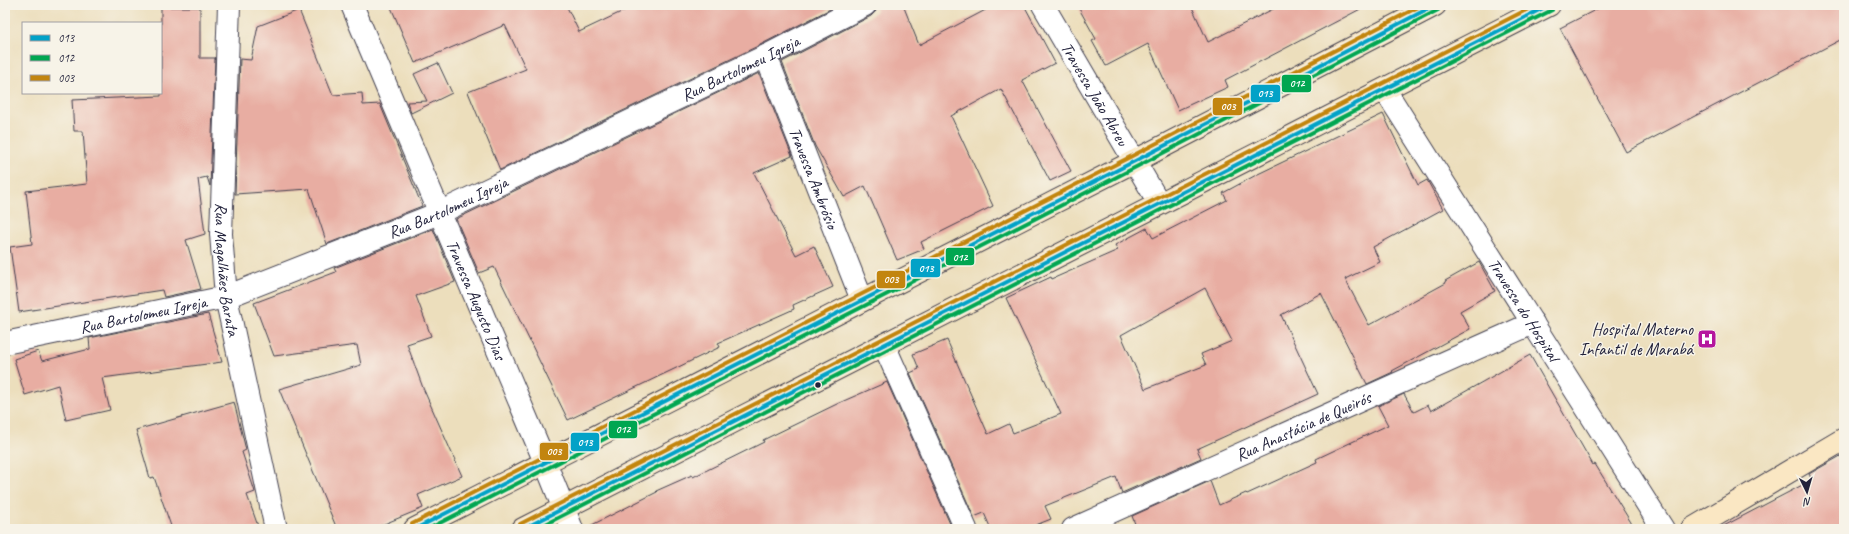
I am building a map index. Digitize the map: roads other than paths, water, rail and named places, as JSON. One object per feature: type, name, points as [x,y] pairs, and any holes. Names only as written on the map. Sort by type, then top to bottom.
[{"type":"main road","points":[[415,529],[1135,161],[1435,5]]},
{"type":"main road","points":[[523,529],[1549,5]]},
{"type":"main road","points":[[1692,529],[1844,439]]},
{"type":"street","name":"Rua Magalhães Barata","points":[[229,5],[221,234],[226,297],[276,529]]},
{"type":"street","name":"Travessa Augusto Dias","points":[[352,5],[438,213],[545,462],[572,529]]},
{"type":"street","name":"Rua Bartolomeu Igreja","points":[[5,343],[226,297],[438,213],[766,56],[865,5]]},
{"type":"street","name":"Travessa João Abreu","points":[[1043,5],[1159,203]]},
{"type":"street","name":"Travessa Ambrósio","points":[[766,56],[862,300]]},
{"type":"street","name":"Travessa do Hospital","points":[[1385,90],[1663,529]]},
{"type":"street","name":"Rua Anastácia de Queirós","points":[[1073,529],[1533,323]]},
{"type":"street","points":[[884,345],[966,529]]},
{"type":"place","name":"Hospital Materno Infantil de Marabá","points":[[1707,339]]}]
